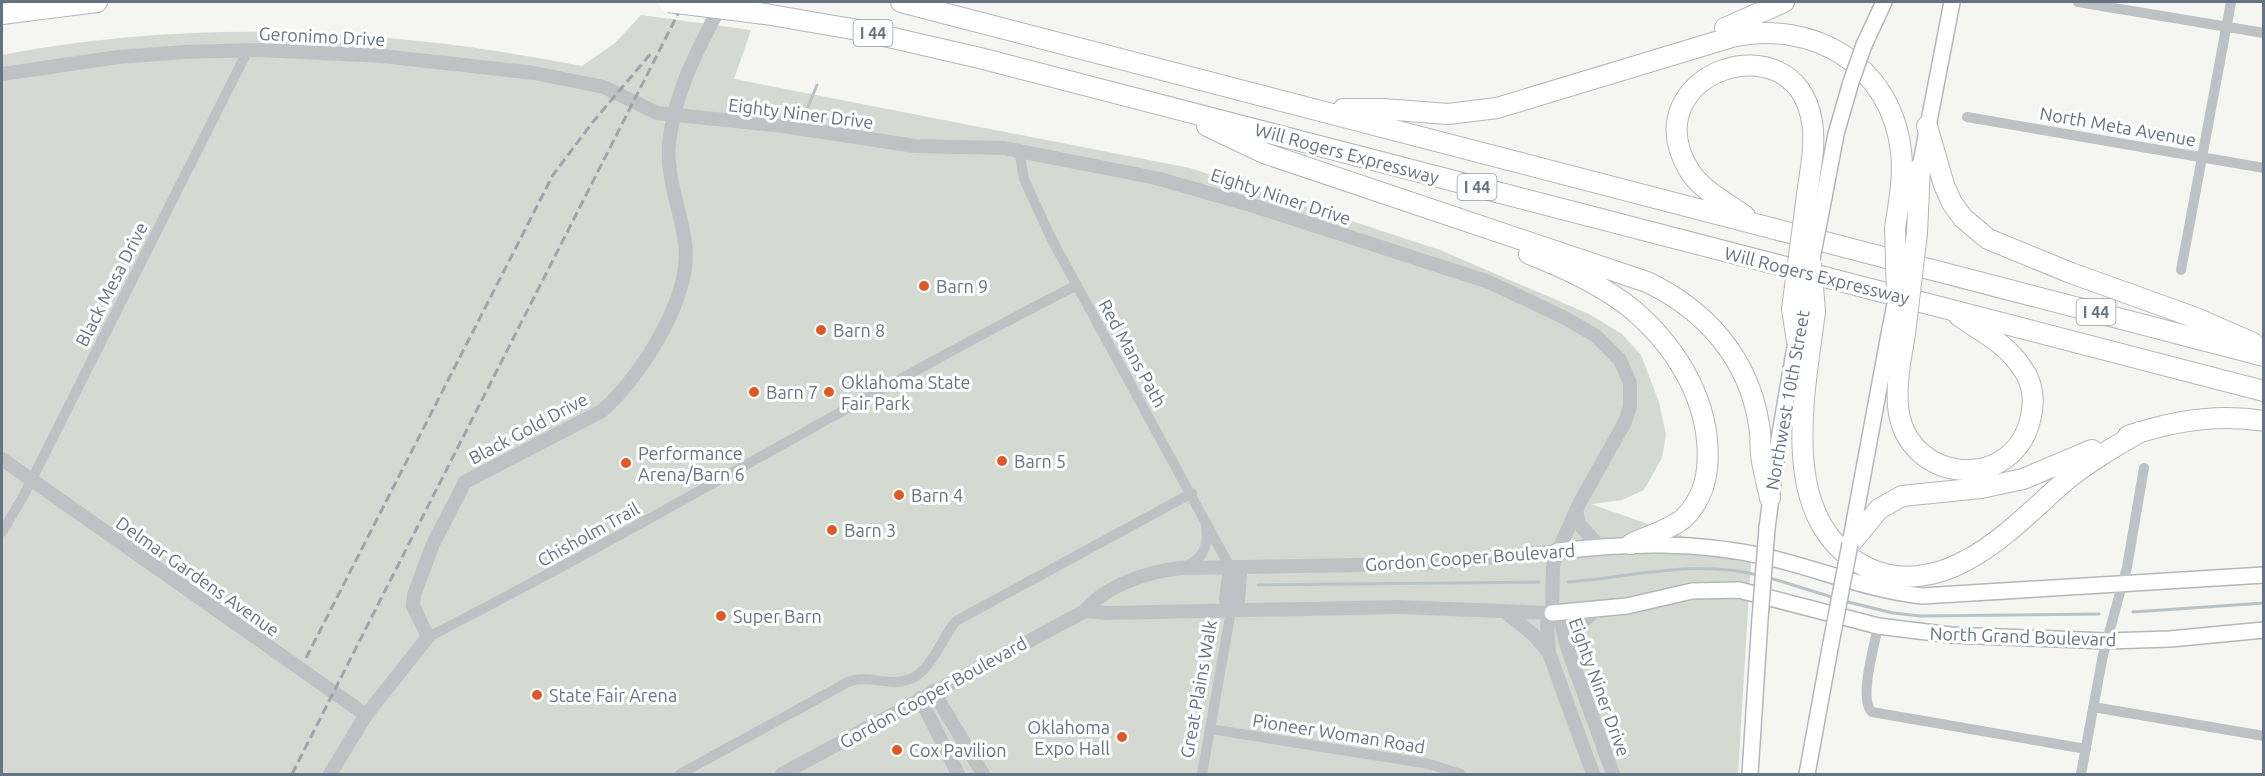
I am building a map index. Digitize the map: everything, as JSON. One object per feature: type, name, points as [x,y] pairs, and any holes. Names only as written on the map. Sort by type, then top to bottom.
[{"type":"highway","points":[[2,14],[97,2]]},
{"type":"highway","name":"Will Rogers Expressway","points":[[669,2],[765,14],[920,44],[2264,391]]},
{"type":"highway","name":"Will Rogers Expressway","points":[[901,2],[2264,356]]},
{"type":"highway","points":[[1318,110],[1383,109],[1448,114],[1522,102],[1613,71],[1738,23],[1784,2]]},
{"type":"highway","points":[[1613,71],[1752,32],[1792,33],[1829,46],[1864,71],[1886,101],[1902,153],[1907,231],[1897,331],[1898,406],[1908,438],[1924,456],[1944,468],[1968,471],[1992,465],[2012,452],[2025,434],[2032,411],[2032,390],[2023,368],[2009,351],[1950,309]]},
{"type":"highway","points":[[1758,224],[1698,181],[1683,158],[1678,131],[1679,117],[1691,92],[1708,75],[1732,65],[1761,66],[1785,77],[1803,96],[1812,120],[1816,196],[1803,310],[1805,476],[1815,511],[1827,534],[1859,563],[1872,570],[1896,575],[1922,576],[1947,570],[1992,543],[2095,458],[2140,432]]},
{"type":"highway","points":[[1164,106],[1264,153],[1647,282],[1683,301],[1700,315],[1728,347],[1748,383],[1760,426],[1761,455],[1770,498]]},
{"type":"highway","points":[[1928,126],[1944,185],[1952,203],[1963,218],[1988,239],[2071,273],[2196,318],[2264,348]]},
{"type":"highway","points":[[1897,294],[1920,168]]},
{"type":"highway","points":[[1471,222],[1517,249],[1585,279],[1613,295],[1653,329],[1685,371],[1704,417],[1707,438],[1708,458],[1701,492],[1684,517],[1672,526],[1631,544]]},
{"type":"highway","points":[[1797,341],[1811,264]]},
{"type":"highway","points":[[1854,534],[1879,509],[1902,496],[1981,488],[2023,479],[2140,432],[2164,425],[2209,418],[2264,421]]},
{"type":"main road","points":[[1811,264],[1816,196],[1851,82],[1864,45],[1884,2]]},
{"type":"main road","points":[[1920,168],[1952,2]]},
{"type":"main road","points":[[1807,774],[1831,643],[1897,331],[1897,294]]},
{"type":"main road","name":"Northwest 10th Street","points":[[1750,774],[1770,498],[1797,341]]},
{"type":"main road","name":"Gordon Cooper Boulevard","points":[[1558,551],[1631,544],[1724,549],[1792,565]]},
{"type":"main road","name":"North Grand Boulevard","points":[[1792,565],[1871,588],[1922,596],[2122,585],[2264,574]]},
{"type":"main road","name":"North Grand Boulevard","points":[[1595,610],[1711,589],[1739,590],[1786,600],[1878,626],[1951,634],[2107,641],[2170,639],[2264,630]]},
{"type":"main road","points":[[1552,614],[1595,610]]},
{"type":"street","name":"Black Gold Drive","points":[[428,637],[413,606],[414,595],[433,544],[465,482],[490,467],[602,411],[630,383],[666,322],[684,271],[686,252],[669,162],[673,116],[681,87],[723,2]]},
{"type":"street","points":[[2078,2],[2264,33]]},
{"type":"street","points":[[2181,270],[2231,2]]},
{"type":"street","name":"Geronimo Drive","points":[[2,74],[118,57],[248,50],[359,54],[526,72],[593,84],[637,102]]},
{"type":"street","name":"Black Mesa Drive","points":[[2,532],[31,480],[248,50]]},
{"type":"street","name":"Eighty Niner Drive","points":[[637,102],[657,113],[673,116],[816,130],[915,146],[964,145],[1019,150],[1173,182],[1468,274],[1581,326],[1605,344],[1620,360],[1630,383],[1631,398],[1625,422],[1576,510],[1558,551],[1553,566],[1552,614],[1547,623],[1549,653],[1593,774]]},
{"type":"street","name":"North Meta Avenue","points":[[1967,117],[2264,168]]},
{"type":"street","name":"Red Mans Path","points":[[1019,150],[1024,179],[1077,285],[1192,493],[1230,567]]},
{"type":"street","name":"Chisholm Trail","points":[[428,637],[544,578],[980,333],[1077,285]]},
{"type":"street","name":"Delmar Gardens Avenue","points":[[2,459],[366,711]]},
{"type":"street","points":[[2081,774],[2107,641],[2122,585],[2144,468]]},
{"type":"street","name":"Gordon Cooper Boulevard","points":[[680,774],[848,682],[857,679],[898,682],[915,677],[929,665],[939,649],[942,637],[956,621],[1192,493]]},
{"type":"street","points":[[1576,510],[1580,524],[1599,546]]},
{"type":"street","points":[[1180,568],[1194,562],[1205,549],[1208,536],[1205,518]]},
{"type":"street","name":"Gordon Cooper Boulevard","points":[[782,774],[1085,611],[1092,602],[1134,579],[1158,571],[1180,568],[1419,564],[1558,551]]},
{"type":"street","name":"Great Plains Walk","points":[[1202,774],[1231,610],[1226,599],[1230,567]]},
{"type":"street","points":[[1085,611],[1107,614],[1399,607],[1552,614]]},
{"type":"street","points":[[1567,647],[1578,625],[1595,610]]},
{"type":"street","points":[[1504,611],[1534,635],[1549,653]]},
{"type":"street","name":"Eighty Niner Drive","points":[[1552,614],[1562,623],[1567,647],[1613,774]]},
{"type":"street","points":[[1878,626],[1865,695],[1869,710],[2086,749]]},
{"type":"street","points":[[330,774],[366,711],[428,637]]},
{"type":"street","points":[[927,695],[958,774]]},
{"type":"street","points":[[927,695],[983,774]]},
{"type":"street","points":[[2093,706],[2264,736]]},
{"type":"street","name":"Pioneer Woman Road","points":[[1210,729],[1429,764],[1461,774]]},
{"type":"shaded area","name":"Oklahoma State Fair Park","points":[[641,15],[751,30],[734,79],[1190,168],[1440,250],[1589,314],[1622,334],[1641,355],[1659,402],[1666,435],[1662,458],[1644,490],[1622,500],[1591,504],[1688,538],[1752,545],[1738,774],[2,774],[2,55],[75,43],[147,36],[220,32],[292,32],[437,43],[582,66],[615,43]]},
{"type":"waterway","points":[[803,119],[817,85]]},
{"type":"waterway","points":[[1568,582],[1686,569],[1710,569],[1757,575]]},
{"type":"waterway","points":[[1767,577],[1835,598]]},
{"type":"waterway","points":[[1258,585],[1539,582]]},
{"type":"waterway","points":[[1844,601],[1893,613],[1921,616],[2099,614]]},
{"type":"waterway","points":[[2133,612],[2264,603]]},
{"type":"railway","points":[[292,774],[684,2]]},
{"type":"railway","points":[[306,658],[553,175],[592,123],[653,51]]},
{"type":"place","name":"Barn 9","points":[[924,286]]},
{"type":"place","name":"Barn 8","points":[[821,330]]},
{"type":"place","name":"Barn 7","points":[[754,392]]},
{"type":"place","name":"Oklahoma State Fair Park","points":[[829,392]]},
{"type":"place","name":"Barn 5","points":[[1002,461]]},
{"type":"place","name":"Performance Arena/Barn 6","points":[[626,463]]},
{"type":"place","name":"Barn 4","points":[[899,495]]},
{"type":"place","name":"Barn 3","points":[[832,530]]},
{"type":"place","name":"Super Barn","points":[[721,616]]},
{"type":"place","name":"State Fair Arena","points":[[537,695]]},
{"type":"place","name":"Oklahoma Expo Hall","points":[[1122,737]]},
{"type":"place","name":"Cox Pavilion","points":[[897,750]]}]
